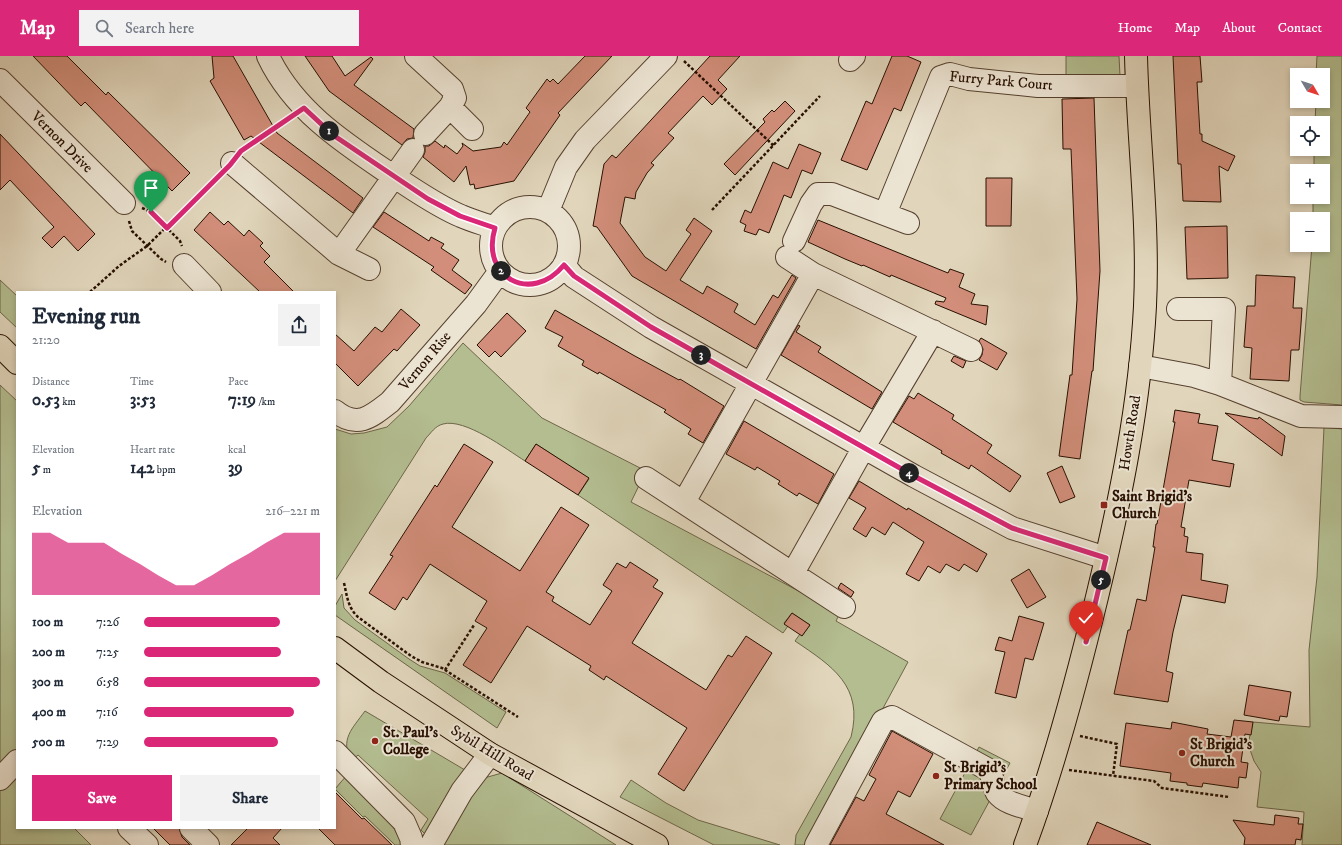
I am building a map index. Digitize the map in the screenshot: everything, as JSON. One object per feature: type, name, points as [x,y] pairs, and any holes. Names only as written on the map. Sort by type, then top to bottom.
[{"type":"main road","name":"Howth Road","points":[[1026,845],[1076,684],[1106,558],[1126,462],[1140,366],[1145,306],[1145,241],[1144,178],[1136,56]]},
{"type":"main road","points":[[0,346],[16,362]]},
{"type":"main road","name":"Sybil Hill Road","points":[[336,649],[490,754],[657,845]]},
{"type":"street","points":[[268,56],[290,92],[304,108],[333,135],[428,199],[460,216],[495,228]]},
{"type":"street","points":[[339,254],[419,142],[450,107],[455,98],[452,89],[416,56]]},
{"type":"street","points":[[548,211],[566,167],[585,140],[666,56]]},
{"type":"street","name":"Furry Park Court","points":[[885,214],[941,77],[950,74],[969,78],[1027,85],[1137,86]]},
{"type":"street","name":"Vernon Drive","points":[[0,80],[124,203]]},
{"type":"street","points":[[450,107],[472,129]]},
{"type":"street","points":[[232,163],[339,254],[369,269]]},
{"type":"street","points":[[908,223],[832,194],[818,194],[811,204],[790,249],[813,274],[971,350]]},
{"type":"street","points":[[525,207],[536,207],[548,211],[558,218],[565,228],[569,240],[568,253],[564,265],[546,282],[533,284],[515,281],[500,271],[494,260],[492,249],[495,228],[504,217],[513,211],[525,207]]},
{"type":"street","points":[[184,265],[209,291]]},
{"type":"street","points":[[564,265],[574,276],[651,327],[751,382],[914,476],[1012,528],[1106,558]]},
{"type":"street","name":"Vernon Rise","points":[[336,412],[344,419],[352,421],[364,419],[376,414],[390,402],[476,304],[500,271]]},
{"type":"street","points":[[684,502],[813,274]]},
{"type":"street","points":[[1178,309],[1224,309],[1220,384]]},
{"type":"street","points":[[793,573],[864,447],[933,331]]},
{"type":"street","points":[[1140,366],[1194,376],[1220,384],[1290,413],[1317,417],[1342,417]]},
{"type":"street","points":[[646,478],[844,606]]},
{"type":"street","points":[[816,845],[883,721],[892,717],[989,770],[997,792],[1003,799],[1037,811]]},
{"type":"street","points":[[336,753],[404,822],[411,838],[412,845]]},
{"type":"street","points":[[431,845],[462,791],[490,754]]},
{"type":"street","points":[[0,779],[16,763]]},
{"type":"street","points":[[129,829],[147,845]]},
{"type":"street","points":[[192,829],[208,845]]},
{"type":"path","points":[[679,56],[774,146]]},
{"type":"path","points":[[712,210],[820,96]]},
{"type":"path","points":[[91,291],[119,266],[147,246],[167,228],[232,163],[241,151],[304,108]]},
{"type":"path","points":[[124,203],[132,207],[145,208],[180,240],[184,265],[179,263],[167,263],[160,259],[132,231],[129,224],[129,213],[124,203]]},
{"type":"path","points":[[344,583],[349,605],[352,612],[358,617],[411,656],[422,662],[445,670],[518,717]]},
{"type":"path","points":[[445,670],[474,626]]},
{"type":"path","points":[[1062,732],[1117,744],[1113,776]]},
{"type":"path","points":[[1050,767],[1154,781],[1162,788],[1229,797]]},
{"type":"green space","points":[[1066,56],[1119,56],[1120,76],[1069,80],[1066,74]]},
{"type":"green space","points":[[1317,56],[1342,56],[1342,405],[1304,402],[1300,400],[1311,252],[1330,252],[1330,212],[1313,212],[1313,204],[1330,204],[1330,164],[1314,164],[1314,156],[1330,156],[1330,116],[1315,116],[1316,108],[1330,108],[1330,68],[1316,68]]},
{"type":"green space","points":[[0,280],[16,295],[16,327],[0,312]]},
{"type":"green space","points":[[463,343],[542,418],[646,471],[631,502],[840,613],[836,621],[908,662],[809,845],[795,845],[796,835],[851,737],[854,719],[853,704],[849,691],[842,679],[821,659],[795,641],[800,634],[802,636],[810,625],[792,613],[784,623],[788,626],[783,633],[578,495],[589,479],[536,444],[525,461],[497,442],[474,430],[452,423],[438,426],[426,438],[336,579],[336,429],[351,434],[364,433],[387,427],[409,406]]},
{"type":"green space","points":[[0,385],[16,400],[16,829],[75,829],[91,845],[0,845]]},
{"type":"green space","points":[[1324,427],[1342,429],[1342,845],[1302,845],[1304,812],[1257,807],[1261,772],[1254,761],[1248,744],[1253,722],[1310,727],[1309,650],[1317,577]]},
{"type":"green space","points":[[342,594],[344,608],[355,620],[409,659],[420,666],[445,673],[506,712],[497,728],[336,616],[336,604]]},
{"type":"green space","points":[[365,711],[465,770],[425,834],[421,830],[428,819],[358,755],[351,761],[348,753],[347,740],[352,729]]},
{"type":"green space","points":[[979,747],[1010,763],[971,835],[940,819]]},
{"type":"green space","points":[[502,773],[616,845],[438,845],[477,780]]},
{"type":"green space","points":[[347,775],[384,810],[403,845],[395,845],[365,816],[363,817],[336,790],[336,788]]},
{"type":"green space","points":[[631,780],[666,803],[698,820],[780,845],[714,845],[620,797]]},
{"type":"building","points":[[33,56],[67,56],[106,95],[108,92],[190,173],[172,191],[85,102],[81,106]]},
{"type":"building","points":[[212,56],[233,56],[277,133],[363,198],[353,213],[251,136],[244,140],[210,81],[214,78]]},
{"type":"building","points":[[305,56],[332,56],[345,76],[371,57],[373,59],[354,85],[414,129],[413,138],[407,139],[402,145],[329,91]]},
{"type":"building","points":[[585,56],[612,56],[558,113],[560,115],[514,181],[475,189],[474,184],[470,185],[466,166],[454,182],[423,157],[425,146],[429,146],[435,141],[444,148],[445,145],[457,154],[463,146],[462,143],[473,151],[501,147],[504,142],[507,145],[530,112],[526,108],[547,79],[550,82],[553,79],[558,84]]},
{"type":"building","points":[[710,56],[740,56],[718,80],[727,89],[712,105],[703,96],[668,133],[674,138],[651,163],[654,165],[647,173],[636,192],[635,199],[625,197],[620,223],[645,257],[666,271],[691,234],[686,230],[694,218],[712,231],[680,280],[703,294],[707,286],[738,304],[734,312],[755,325],[773,295],[778,298],[792,275],[796,278],[756,349],[632,276],[597,227],[593,226],[604,164],[612,155],[616,158]]},
{"type":"building","points":[[892,56],[907,56],[921,62],[901,111],[894,108],[867,170],[841,160],[866,101],[872,104]]},
{"type":"building","points":[[1173,56],[1200,56],[1202,82],[1197,82],[1200,134],[1202,134],[1202,141],[1235,156],[1228,171],[1219,166],[1221,202],[1183,201],[1181,164],[1178,164]]},
{"type":"building","points":[[1094,98],[1100,271],[1093,371],[1080,459],[1059,456],[1070,375],[1072,375],[1077,299],[1071,149],[1063,149],[1062,99]]},
{"type":"building","points":[[785,101],[795,111],[735,175],[724,164],[765,122],[763,119],[772,110],[774,112]]},
{"type":"building","points":[[0,134],[95,234],[78,251],[64,236],[52,248],[42,238],[54,227],[10,180],[0,190]]},
{"type":"building","points":[[799,144],[821,153],[812,174],[802,170],[791,198],[784,195],[769,233],[759,229],[756,235],[744,231],[746,225],[740,222],[745,210],[751,213],[773,162],[788,169]]},
{"type":"building","points":[[986,178],[1012,178],[1011,226],[986,226]]},
{"type":"building","points":[[210,212],[224,225],[228,221],[244,236],[249,230],[263,243],[260,246],[270,256],[264,262],[293,291],[259,291],[194,230]]},
{"type":"building","points":[[384,212],[429,241],[431,237],[444,244],[441,248],[459,260],[452,270],[472,285],[465,294],[431,270],[434,267],[373,227]]},
{"type":"building","points":[[818,220],[948,273],[950,269],[964,274],[959,287],[975,294],[971,304],[988,306],[986,325],[935,304],[936,301],[944,302],[946,298],[891,275],[890,277],[863,265],[862,266],[808,242]]},
{"type":"building","points":[[1227,226],[1228,278],[1187,279],[1185,227]]},
{"type":"building","points":[[1256,275],[1295,277],[1293,308],[1302,308],[1299,350],[1291,350],[1289,381],[1250,379],[1252,348],[1244,347],[1247,306],[1255,306]]},
{"type":"building","points":[[401,309],[420,325],[397,351],[394,349],[358,386],[336,364],[336,335],[354,351],[375,327],[382,332]]},
{"type":"building","points":[[555,310],[633,355],[679,380],[680,379],[724,406],[703,443],[688,434],[691,429],[664,412],[666,410],[599,372],[598,374],[582,365],[584,361],[558,346],[563,337],[545,328]]},
{"type":"building","points":[[507,313],[526,331],[501,357],[495,351],[489,357],[477,345]]},
{"type":"building","points":[[798,325],[800,326],[796,332],[821,347],[818,352],[882,392],[872,409],[781,355]]},
{"type":"building","points":[[981,338],[1007,353],[997,370],[979,360],[983,349],[979,341]]},
{"type":"building","points":[[954,356],[966,361],[963,368],[951,361]]},
{"type":"building","points":[[918,393],[954,415],[952,419],[992,445],[987,453],[1021,476],[1010,492],[971,465],[969,469],[893,422],[909,396],[914,399]]},
{"type":"building","points":[[1175,410],[1200,414],[1198,423],[1218,426],[1212,460],[1234,464],[1230,487],[1189,480],[1181,527],[1185,528],[1184,536],[1188,537],[1186,552],[1203,554],[1201,580],[1228,585],[1225,603],[1182,595],[1166,671],[1173,673],[1168,702],[1114,694],[1128,630],[1130,630],[1137,599],[1146,601],[1155,547],[1153,547],[1156,524],[1175,422],[1173,422]]},
{"type":"building","points":[[1225,413],[1258,419],[1259,417],[1285,436],[1282,456]]},
{"type":"building","points":[[744,421],[834,474],[818,504],[799,493],[797,496],[778,484],[780,481],[757,467],[755,470],[726,454]]},
{"type":"building","points":[[464,444],[493,462],[452,527],[520,571],[561,507],[589,525],[546,592],[554,597],[552,601],[590,625],[612,591],[603,585],[617,563],[626,568],[630,562],[658,580],[653,587],[663,593],[632,643],[706,690],[728,655],[732,657],[746,636],[772,653],[684,791],[658,774],[687,728],[606,676],[604,680],[589,670],[591,666],[527,626],[491,683],[463,665],[487,628],[475,621],[487,601],[430,564],[407,600],[403,597],[395,610],[369,593],[393,556],[390,555],[435,485],[437,487]]},
{"type":"building","points":[[536,444],[589,478],[578,495],[525,461]]},
{"type":"building","points":[[1062,466],[1075,497],[1060,503],[1047,473]]},
{"type":"building","points":[[859,481],[907,510],[908,508],[987,554],[977,572],[964,564],[959,571],[946,564],[940,573],[928,566],[919,581],[906,574],[924,542],[893,522],[885,535],[872,527],[866,537],[853,529],[866,508],[849,498]]},
{"type":"building","points":[[1029,569],[1046,597],[1027,608],[1011,580]]},
{"type":"building","points":[[841,583],[854,592],[851,597],[838,588]]},
{"type":"building","points":[[792,613],[810,625],[802,636],[784,624]]},
{"type":"building","points":[[1019,616],[1044,623],[1033,660],[1025,658],[1016,698],[995,693],[1005,652],[995,650],[999,637],[1012,641]]},
{"type":"building","points":[[1249,685],[1291,692],[1287,717],[1280,716],[1279,721],[1244,715]]},
{"type":"building","name":"St Brigid's Church","points":[[1234,720],[1253,722],[1251,735],[1245,734],[1241,762],[1248,763],[1246,778],[1239,777],[1238,788],[1203,783],[1202,787],[1187,785],[1187,783],[1170,781],[1171,773],[1120,766],[1126,723],[1171,729],[1172,722],[1208,729],[1207,734],[1231,737]]},
{"type":"building","points":[[892,731],[933,754],[910,797],[898,791],[886,814],[944,845],[830,845],[856,797],[864,801],[876,779],[869,775]]},
{"type":"building","points":[[336,793],[362,819],[364,818],[392,845],[335,845],[319,829],[336,829]]},
{"type":"building","points":[[1275,815],[1299,818],[1298,824],[1303,824],[1301,840],[1296,839],[1295,845],[1244,845],[1245,838],[1233,820],[1274,825]]},
{"type":"building","points":[[1097,822],[1151,845],[1087,845]]},
{"type":"building","points":[[154,829],[179,829],[182,837],[190,845],[170,845]]},
{"type":"building","points":[[247,829],[281,829],[273,838],[280,845],[231,845]]},
{"type":"place","name":"Saint Brigid's Church","points":[[1104,505]]},
{"type":"place","name":"St. Paul's College","points":[[375,741]]},
{"type":"place","name":"St Brigid's Church","points":[[1182,753]]},
{"type":"place","name":"St Brigid's Primary School","points":[[936,776]]},
{"type":"route","points":[[151,212],[167,228],[230,165],[241,151],[304,108],[333,135],[428,199],[460,216],[495,228],[492,237],[494,260],[500,271],[510,279],[521,284],[546,282],[564,265],[574,276],[651,327],[783,400],[914,476],[1012,528],[1106,558],[1086,642]]}]
